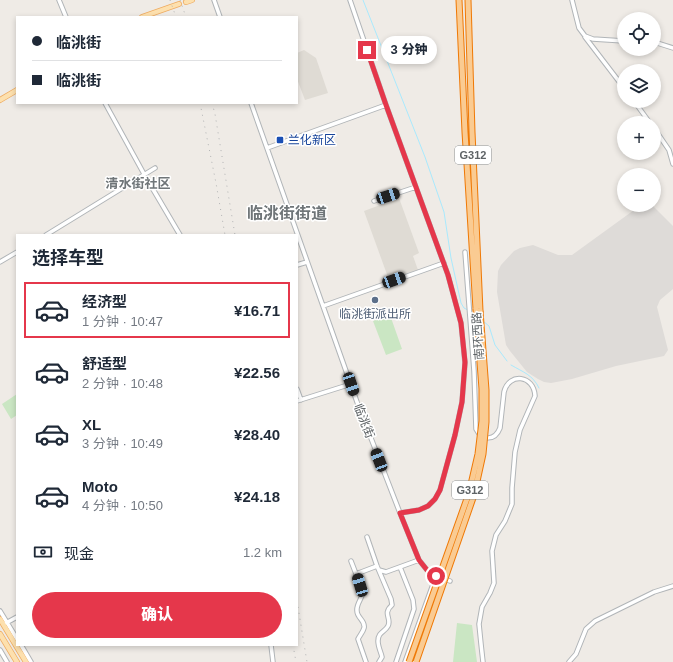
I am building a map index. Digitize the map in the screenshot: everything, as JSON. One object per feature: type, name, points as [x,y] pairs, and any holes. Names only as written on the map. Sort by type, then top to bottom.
[{"type":"highway","name":"南环西路","points":[[416,662],[474,495],[483,454],[486,422],[486,390],[478,310],[465,132],[459,0]]},
{"type":"highway","name":"南环西路","points":[[410,662],[469,493],[478,454],[482,422],[468,0]]},
{"type":"main road","points":[[186,2],[192,0]]},
{"type":"main road","points":[[145,16],[179,4]]},
{"type":"main road","points":[[0,100],[16,91]]},
{"type":"main road","points":[[465,132],[472,132]]},
{"type":"main road","points":[[0,619],[5,624],[16,644]]},
{"type":"main road","points":[[0,634],[17,662]]},
{"type":"main road","points":[[17,646],[26,662]]},
{"type":"street","points":[[59,0],[66,16]]},
{"type":"street","points":[[214,0],[220,16]]},
{"type":"street","points":[[350,0],[386,105],[444,262],[461,323],[465,362],[462,402],[455,435],[440,490],[435,499],[428,506],[419,510],[400,513]]},
{"type":"street","points":[[572,0],[580,28],[584,36],[617,79]]},
{"type":"street","points":[[584,36],[594,39],[617,41]]},
{"type":"street","points":[[661,44],[673,48]]},
{"type":"street","points":[[107,104],[144,174],[179,234]]},
{"type":"street","name":"临洮街","points":[[251,104],[297,234]]},
{"type":"street","points":[[267,148],[386,105]]},
{"type":"street","points":[[661,138],[669,150],[673,164]]},
{"type":"street","points":[[48,234],[155,168]]},
{"type":"street","points":[[374,201],[416,187]]},
{"type":"street","name":"临洮街","points":[[298,236],[351,384],[419,560],[427,570],[436,576]]},
{"type":"street","points":[[465,252],[470,304],[476,429],[478,432],[484,437],[488,438],[499,432],[504,392],[511,380],[521,378],[526,380],[530,382],[535,391],[535,396],[520,430],[515,452],[512,504],[505,521],[496,535],[492,551],[494,583],[482,607],[479,624],[483,662]]},
{"type":"street","points":[[0,262],[16,253]]},
{"type":"street","points":[[298,266],[307,262]]},
{"type":"street","points":[[323,306],[444,262]]},
{"type":"street","points":[[299,400],[351,384]]},
{"type":"street","points":[[367,537],[392,605],[387,613],[389,621],[388,626],[381,632],[378,640],[382,657],[379,662]]},
{"type":"street","points":[[379,570],[386,572],[419,560]]},
{"type":"street","points":[[351,561],[363,592],[357,612],[358,616],[364,622],[364,630],[358,639],[366,662]]},
{"type":"street","points":[[356,574],[377,566]]},
{"type":"street","points":[[396,662],[414,609],[413,600],[400,567]]},
{"type":"street","points":[[405,662],[436,576],[450,581]]},
{"type":"street","points":[[569,662],[576,654],[586,629],[595,621],[654,592],[673,586]]},
{"type":"street","points":[[0,611],[5,624],[16,638]]},
{"type":"street","points":[[5,624],[16,618]]},
{"type":"street","points":[[22,646],[31,662]]},
{"type":"street","points":[[271,646],[273,662]]},
{"type":"street","points":[[0,650],[7,662]]},
{"type":"shaded area","points":[[304,50],[316,58],[328,93],[305,100],[298,82],[298,53]]},
{"type":"shaded area","points":[[399,198],[419,253],[413,256],[418,270],[389,280],[364,211]]},
{"type":"shaded area","points":[[631,212],[659,212],[673,226],[673,289],[660,300],[657,307],[668,350],[664,356],[616,366],[572,379],[551,383],[544,382],[527,372],[506,345],[497,292],[498,271],[501,265],[514,251],[533,245],[558,255],[572,255]]},
{"type":"green space","points":[[390,315],[402,349],[386,355],[373,321]]},
{"type":"green space","points":[[16,395],[16,416],[11,419],[2,404]]},
{"type":"green space","points":[[457,623],[472,625],[477,662],[453,662]]},
{"type":"waterway","points":[[363,0],[425,157],[444,212],[451,258],[461,303],[464,308],[468,310]]},
{"type":"waterway","points":[[483,321],[489,326],[495,345],[507,361]]},
{"type":"waterway","points":[[511,365],[531,377],[539,388]]},
{"type":"railway","points":[[170,0],[176,16]]},
{"type":"railway","points":[[180,0],[186,16]]},
{"type":"railway","points":[[200,104],[225,234]]},
{"type":"railway","points":[[212,104],[235,234]]},
{"type":"railway","points":[[298,607],[307,662]]},
{"type":"railway","points":[[293,646],[296,662]]},
{"type":"place","name":"兰化新区","points":[[280,140]]},
{"type":"place","name":"临洮街派出所","points":[[375,300]]},
{"type":"district","name":"清水街社区","points":[[138,183]]},
{"type":"district","name":"临洮街街道","points":[[287,213]]},
{"type":"route","points":[[367,50],[444,262],[461,323],[465,362],[462,402],[455,435],[440,490],[435,499],[428,506],[419,510],[400,513],[419,560],[427,570],[436,576]]}]
